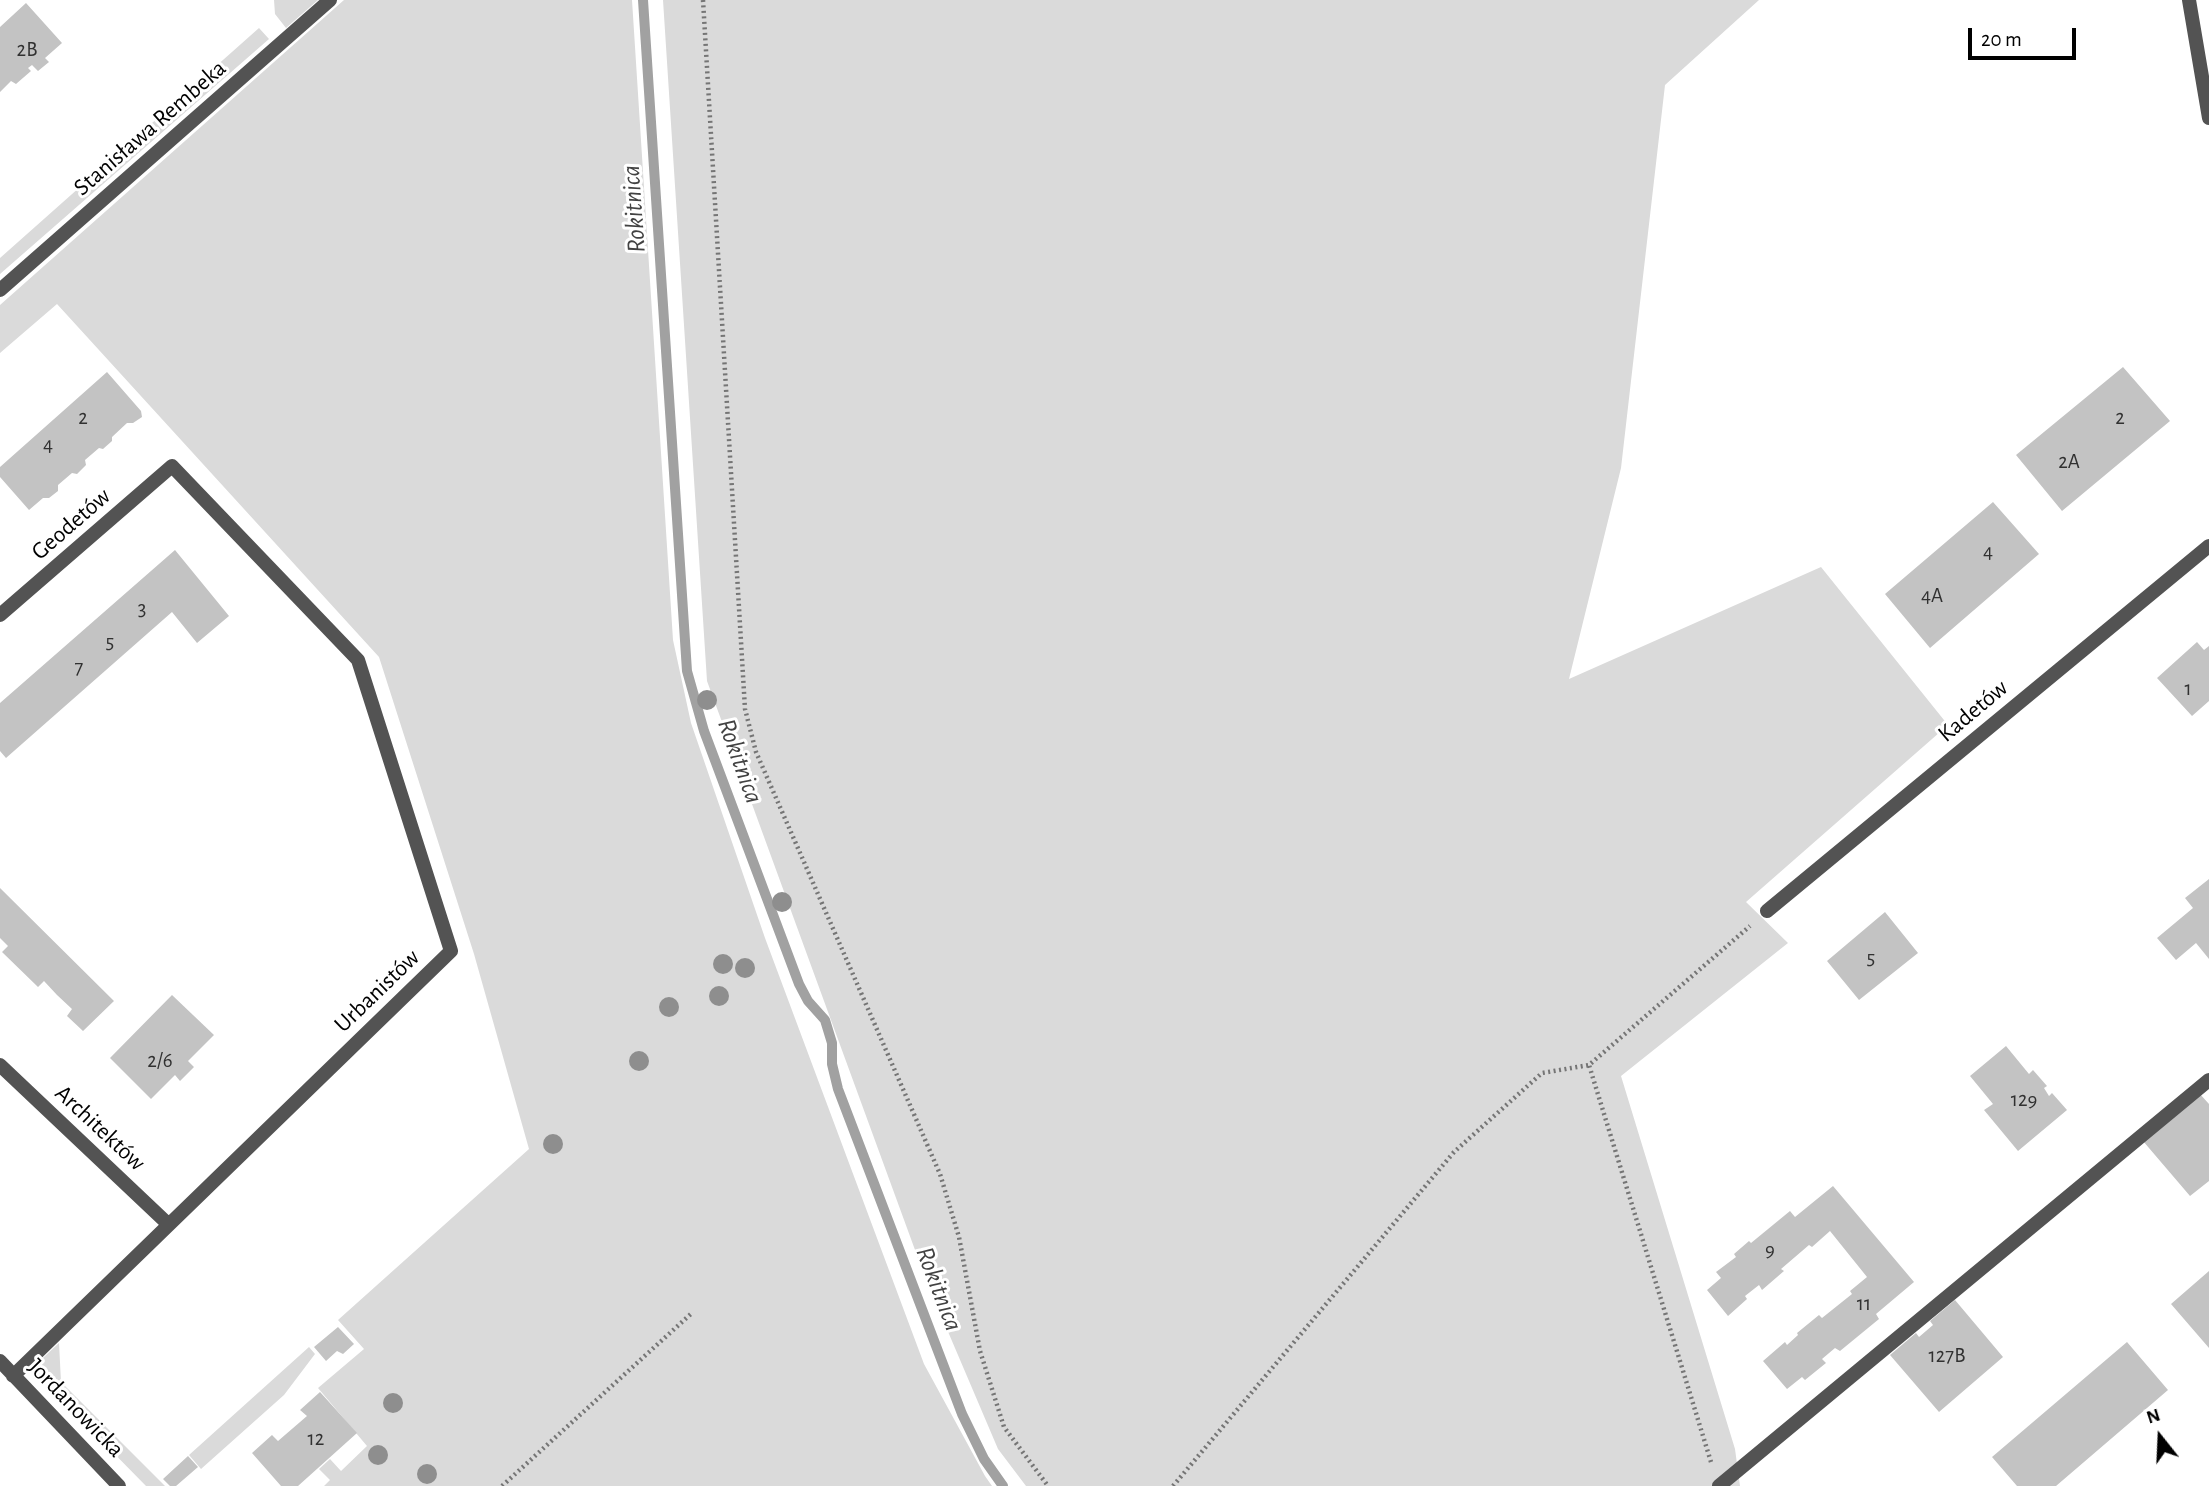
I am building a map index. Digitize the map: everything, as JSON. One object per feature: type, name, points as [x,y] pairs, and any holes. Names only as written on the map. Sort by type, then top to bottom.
[{"type":"street","name":"Stanisława Rembeka","points":[[0,290],[330,0]]},
{"type":"street","points":[[2189,0],[2209,118]]},
{"type":"street","name":"Geodetów","points":[[0,615],[172,466]]},
{"type":"street","name":"Urbanistów","points":[[13,1376],[451,951],[358,660],[172,466]]},
{"type":"street","name":"Kadetów","points":[[1767,911],[2209,546]]},
{"type":"street","name":"Architektów","points":[[0,1065],[168,1224]]},
{"type":"street","points":[[1717,1479],[2209,1080]]},
{"type":"street","name":"Jordanowicka","points":[[0,1361],[119,1486]]},
{"type":"path","points":[[703,0],[745,709],[756,752],[940,1174],[960,1237],[980,1351],[1004,1427],[1048,1486]]},
{"type":"path","points":[[1173,1486],[1454,1152],[1542,1073],[1589,1065],[1767,911]]},
{"type":"path","points":[[1589,1065],[1717,1479]]},
{"type":"path","points":[[502,1486],[693,1312]]},
{"type":"shaded area","points":[[274,0],[318,0],[286,28],[275,14]]},
{"type":"shaded area","points":[[344,0],[632,0],[673,640],[691,723],[765,938],[924,1364],[992,1486],[324,1486],[330,1480],[319,1469],[330,1459],[341,1471],[367,1446],[318,1388],[364,1349],[338,1320],[529,1149],[474,954],[379,657],[57,304],[0,353],[0,305]]},
{"type":"shaded area","points":[[663,0],[1759,0],[1665,85],[1621,468],[1569,679],[1821,567],[1948,725],[1746,902],[1788,943],[1621,1076],[1735,1449],[1740,1486],[1026,1486],[998,1449],[926,1280],[707,681]]},
{"type":"shaded area","points":[[259,28],[269,39],[0,274],[0,258]]},
{"type":"shaded area","points":[[59,1343],[61,1382],[165,1486],[146,1486],[31,1369]]},
{"type":"shaded area","points":[[309,1347],[315,1354],[284,1395],[201,1469],[189,1455]]},
{"type":"building","points":[[26,3],[62,43],[45,58],[49,62],[38,71],[32,65],[28,68],[31,71],[16,84],[11,81],[0,92],[0,27]]},
{"type":"building","points":[[2123,367],[2170,421],[2062,511],[2016,455]]},
{"type":"building","points":[[107,372],[141,411],[142,417],[133,423],[127,423],[103,449],[99,448],[85,460],[86,465],[77,474],[72,473],[58,485],[58,491],[49,498],[43,498],[29,510],[0,477],[0,467]]},
{"type":"building","points":[[1993,502],[2039,554],[1930,648],[1885,594]]},
{"type":"building","points":[[175,550],[229,616],[197,643],[172,612],[6,758],[0,751],[0,703]]},
{"type":"building","points":[[2197,642],[2204,650],[2209,646],[2209,701],[2192,716],[2157,678]]},
{"type":"building","points":[[2209,879],[2209,959],[2196,943],[2176,960],[2157,938],[2193,908],[2185,898]]},
{"type":"building","points":[[0,888],[114,1001],[83,1031],[67,1016],[72,1009],[44,981],[38,987],[2,952],[8,946],[0,938]]},
{"type":"building","points":[[1885,912],[1918,953],[1859,1000],[1827,961]]},
{"type":"building","points":[[172,995],[214,1035],[188,1061],[194,1067],[180,1081],[175,1075],[151,1099],[110,1058]]},
{"type":"building","points":[[2006,1046],[2029,1074],[2033,1070],[2047,1086],[2044,1088],[2049,1096],[2052,1093],[2067,1110],[2018,1151],[1984,1110],[1993,1104],[1970,1076]]},
{"type":"building","points":[[2199,1093],[2209,1104],[2209,1181],[2190,1196],[2143,1141]]},
{"type":"building","points":[[1833,1186],[1914,1282],[1876,1314],[1879,1319],[1840,1351],[1835,1348],[1822,1359],[1826,1363],[1805,1380],[1802,1377],[1787,1389],[1763,1361],[1785,1342],[1787,1345],[1819,1315],[1822,1318],[1852,1294],[1850,1291],[1867,1277],[1830,1231],[1781,1269],[1784,1271],[1762,1290],[1759,1285],[1745,1296],[1747,1299],[1728,1316],[1707,1290],[1721,1278],[1716,1272],[1736,1257],[1734,1254],[1749,1241],[1751,1243],[1790,1211],[1795,1217]]},
{"type":"building","points":[[2209,1271],[2209,1348],[2171,1304]]},
{"type":"building","points":[[1955,1300],[2003,1357],[1939,1412],[1890,1355],[1916,1333],[1919,1337],[1933,1325],[1930,1321]]},
{"type":"building","points":[[338,1327],[354,1344],[343,1354],[337,1351],[326,1361],[314,1347]]},
{"type":"building","points":[[2127,1342],[2168,1390],[2056,1486],[2017,1486],[1992,1457]]},
{"type":"building","points":[[320,1392],[357,1433],[298,1486],[281,1486],[252,1453],[272,1435],[278,1441],[307,1416],[300,1410]]},
{"type":"building","points":[[188,1456],[198,1467],[176,1486],[170,1486],[163,1479]]},
{"type":"waterway","name":"Rokitnica","points":[[643,0],[687,671],[704,731],[799,984],[808,1001],[825,1020],[832,1043],[832,1064],[838,1089],[962,1414],[984,1459],[1003,1486]]}]
